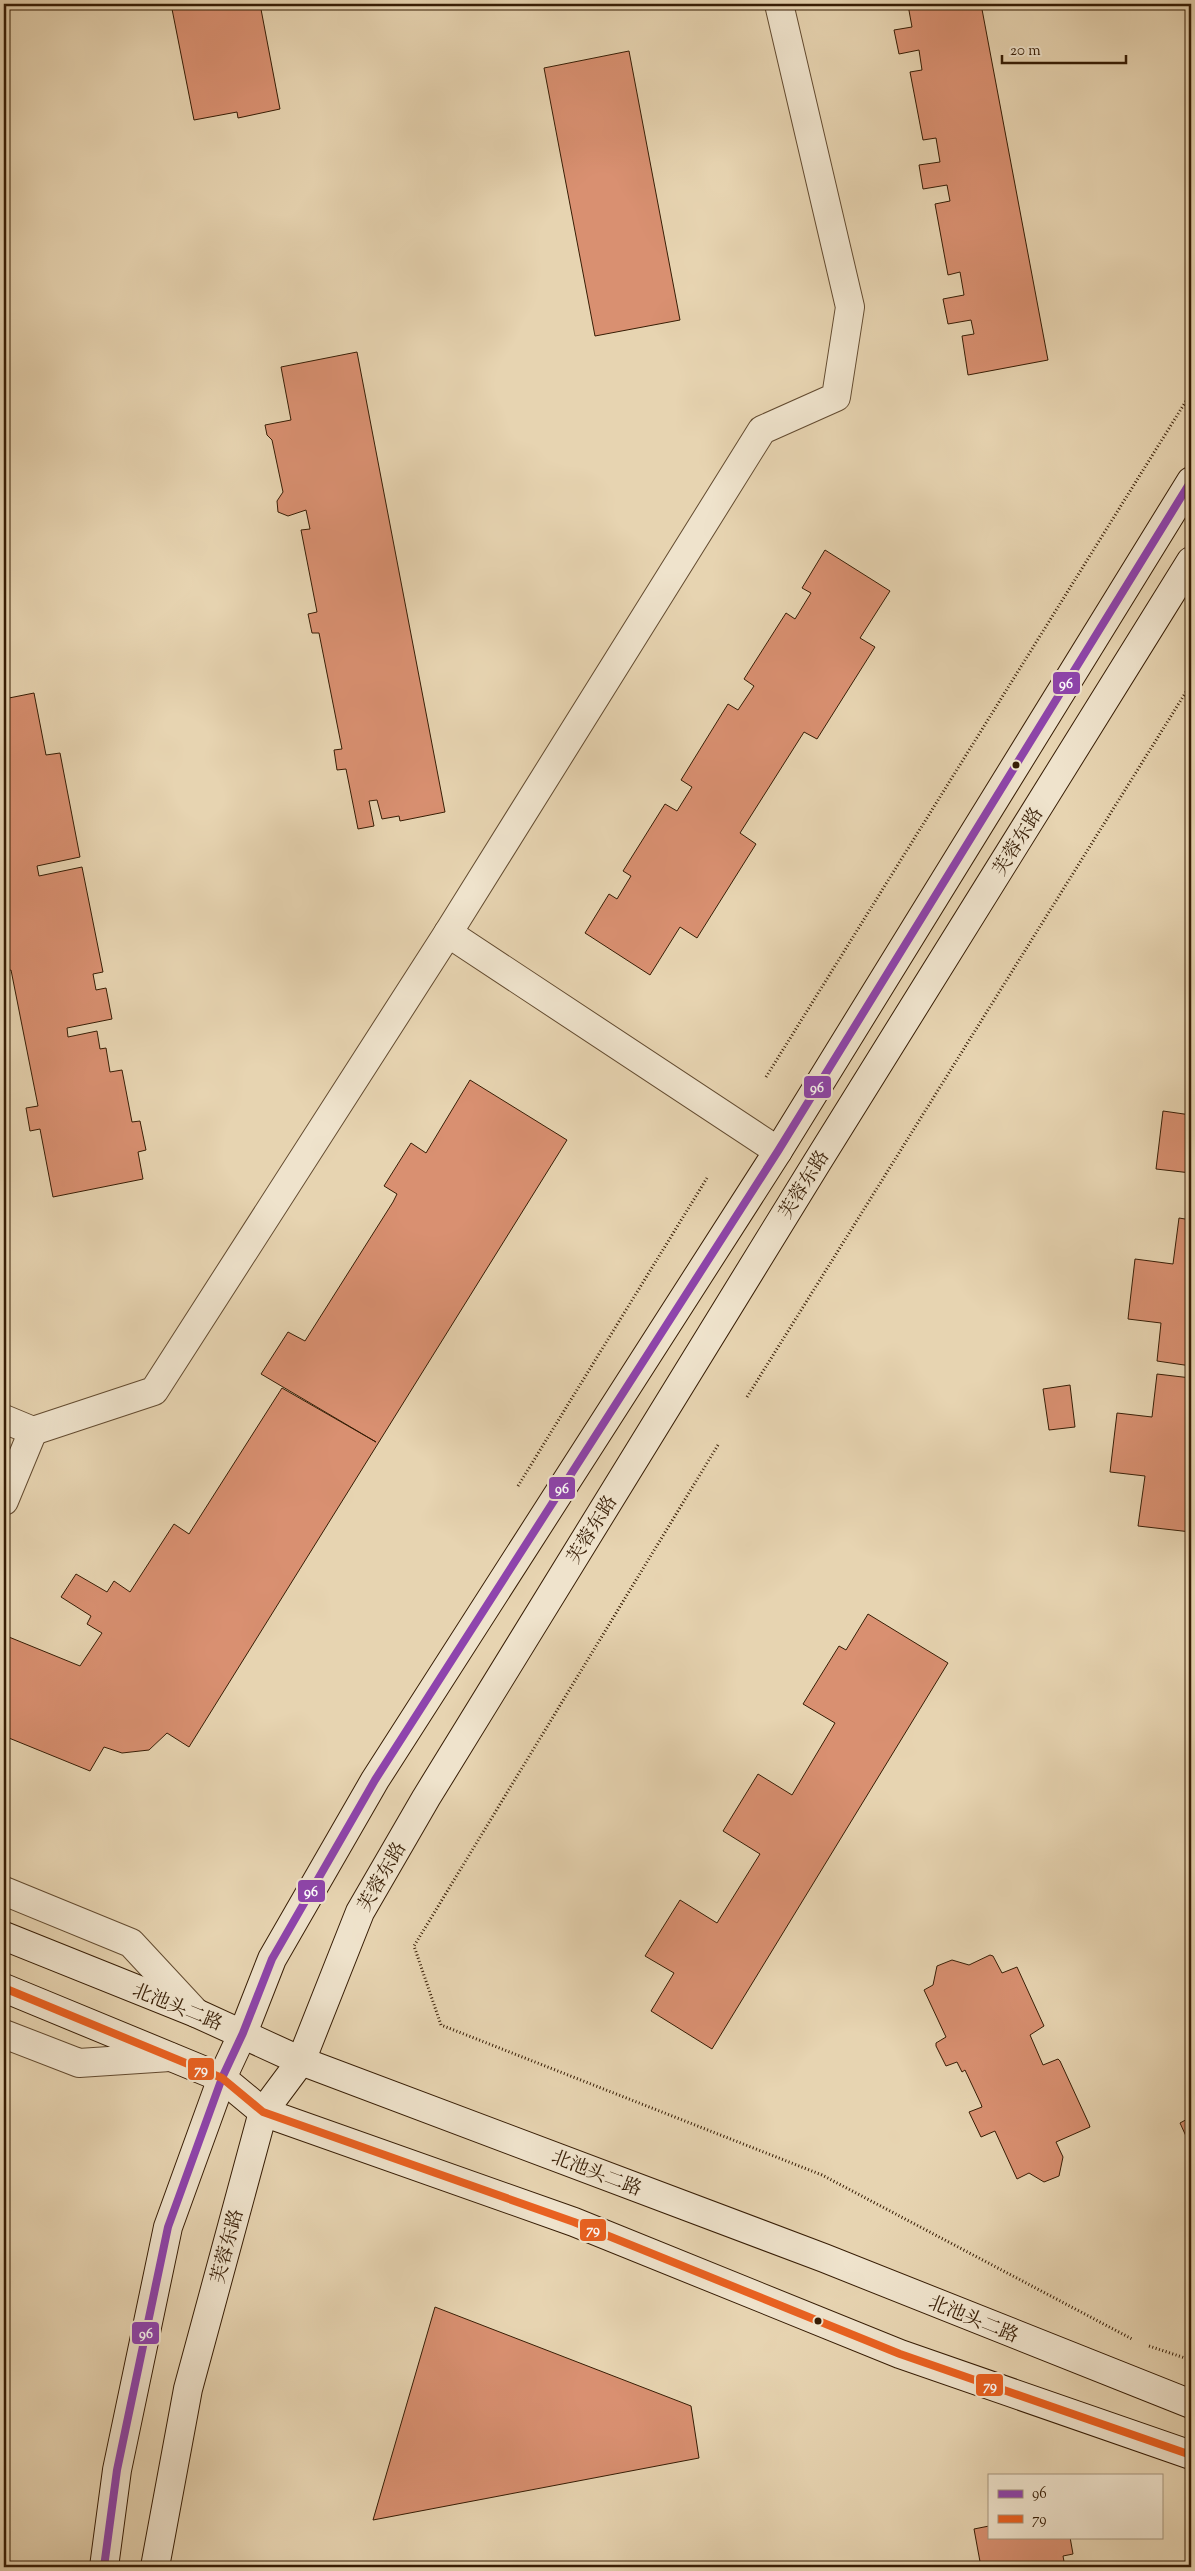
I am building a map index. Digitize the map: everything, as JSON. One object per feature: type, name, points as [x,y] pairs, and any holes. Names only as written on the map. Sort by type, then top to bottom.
[{"type":"main road","points":[[4,1419],[33,1431],[154,1391],[448,933],[762,430],[836,397],[850,307],[779,4]]},
{"type":"main road","name":"芙蓉东路","points":[[104,2567],[117,2470],[168,2227],[222,2078],[243,2033],[272,1959],[375,1780],[778,1150],[1191,481]]},
{"type":"main road","name":"芙蓉东路","points":[[155,2567],[188,2388],[263,2112],[301,2061],[360,1912],[426,1798],[816,1164],[1191,561]]},
{"type":"main road","points":[[448,933],[778,1150]]},
{"type":"main road","points":[[4,1502],[33,1431]]},
{"type":"main road","points":[[4,1891],[131,1943],[196,2013]]},
{"type":"main road","name":"北池头二路","points":[[4,1936],[196,2013],[301,2061],[824,2258],[1191,2404]]},
{"type":"main road","points":[[4,1988],[222,2078],[263,2112],[574,2222],[900,2354],[1191,2455]]},
{"type":"main road","points":[[4,2034],[79,2063],[170,2057]]},
{"type":"path","points":[[766,1077],[1191,393]]},
{"type":"path","points":[[747,1397],[1191,684]]},
{"type":"path","points":[[718,1445],[414,1946],[441,2025],[822,2175],[1137,2342]]},
{"type":"path","points":[[1146,2345],[1191,2360]]},
{"type":"building","points":[[171,4],[260,4],[280,109],[238,118],[237,112],[194,120]]},
{"type":"building","points":[[897,4],[981,4],[1048,360],[968,375],[962,336],[974,334],[971,320],[948,324],[943,299],[964,295],[960,272],[948,275],[935,204],[950,201],[947,185],[923,189],[919,165],[940,162],[936,138],[923,140],[910,72],[922,70],[919,50],[899,54],[894,30],[912,27],[908,5],[898,7]]},
{"type":"building","points":[[629,51],[680,320],[595,336],[544,68]]},
{"type":"building","points":[[357,352],[445,812],[400,821],[399,816],[382,819],[377,800],[369,801],[374,826],[358,829],[346,769],[337,770],[334,750],[342,749],[319,633],[312,633],[308,614],[317,612],[301,530],[310,529],[306,510],[288,516],[278,512],[277,501],[283,492],[272,440],[267,435],[265,425],[291,420],[281,367]]},
{"type":"building","points":[[825,550],[890,591],[860,638],[875,647],[817,739],[804,732],[740,833],[756,844],[697,938],[680,927],[650,975],[585,933],[609,894],[617,899],[631,876],[623,871],[665,804],[677,811],[692,787],[681,780],[728,704],[738,710],[754,686],[744,679],[786,613],[795,619],[811,593],[802,588]]},
{"type":"building","points":[[34,693],[46,755],[60,753],[80,857],[37,866],[39,876],[82,867],[103,972],[93,974],[96,990],[106,988],[112,1019],[67,1028],[68,1037],[97,1031],[100,1049],[106,1048],[110,1072],[122,1070],[132,1122],[140,1121],[146,1150],[138,1152],[143,1179],[53,1197],[40,1129],[30,1131],[26,1108],[38,1106],[11,970],[4,971],[4,948],[8,947],[4,927],[4,699]]},
{"type":"building","points":[[470,1080],[567,1140],[189,1747],[167,1733],[149,1750],[122,1753],[104,1747],[90,1771],[4,1736],[4,1635],[80,1666],[102,1633],[87,1624],[91,1616],[61,1597],[76,1574],[107,1592],[114,1581],[130,1592],[174,1524],[189,1534],[282,1388],[376,1442],[261,1374],[288,1332],[305,1341],[393,1202],[397,1194],[384,1186],[411,1143],[426,1153]]},
{"type":"building","points":[[1163,1111],[1191,1115],[1191,1173],[1156,1169]]},
{"type":"building","points":[[1179,1218],[1191,1220],[1191,1366],[1157,1361],[1161,1323],[1128,1319],[1135,1259],[1173,1264]]},
{"type":"building","points":[[1157,1374],[1191,1378],[1191,1532],[1138,1526],[1145,1476],[1110,1472],[1117,1413],[1152,1417]]},
{"type":"building","points":[[1070,1385],[1075,1427],[1049,1430],[1043,1389]]},
{"type":"building","points":[[868,1614],[948,1663],[712,2049],[651,2011],[674,1973],[645,1956],[680,1900],[717,1923],[760,1854],[723,1831],[758,1774],[792,1795],[835,1723],[803,1704],[839,1646],[846,1650]]},
{"type":"building","points":[[990,1955],[993,1956],[1002,1973],[1017,1967],[1044,2026],[1030,2035],[1043,2065],[1058,2059],[1060,2061],[1090,2127],[1056,2142],[1063,2157],[1059,2176],[1044,2182],[1029,2173],[1017,2179],[995,2131],[981,2137],[969,2112],[982,2107],[965,2070],[962,2072],[957,2062],[946,2066],[936,2046],[936,2043],[946,2037],[924,1990],[933,1985],[937,1966],[952,1960],[969,1965]]},
{"type":"building","points":[[1191,2117],[1191,2147],[1180,2123]]},
{"type":"building","points":[[435,2307],[691,2406],[699,2458],[373,2520]]},
{"type":"building","points":[[988,2526],[988,2538],[1070,2538],[1073,2554],[1063,2556],[1065,2567],[981,2567],[974,2529]]},
{"type":"transit line","name":"96","points":[[104,2567],[117,2470],[168,2227],[222,2078],[243,2033],[272,1959],[375,1780],[778,1151],[1191,481]]},
{"type":"transit line","name":"79","points":[[4,1988],[222,2078],[263,2112],[574,2222],[900,2354],[1191,2455]]}]
